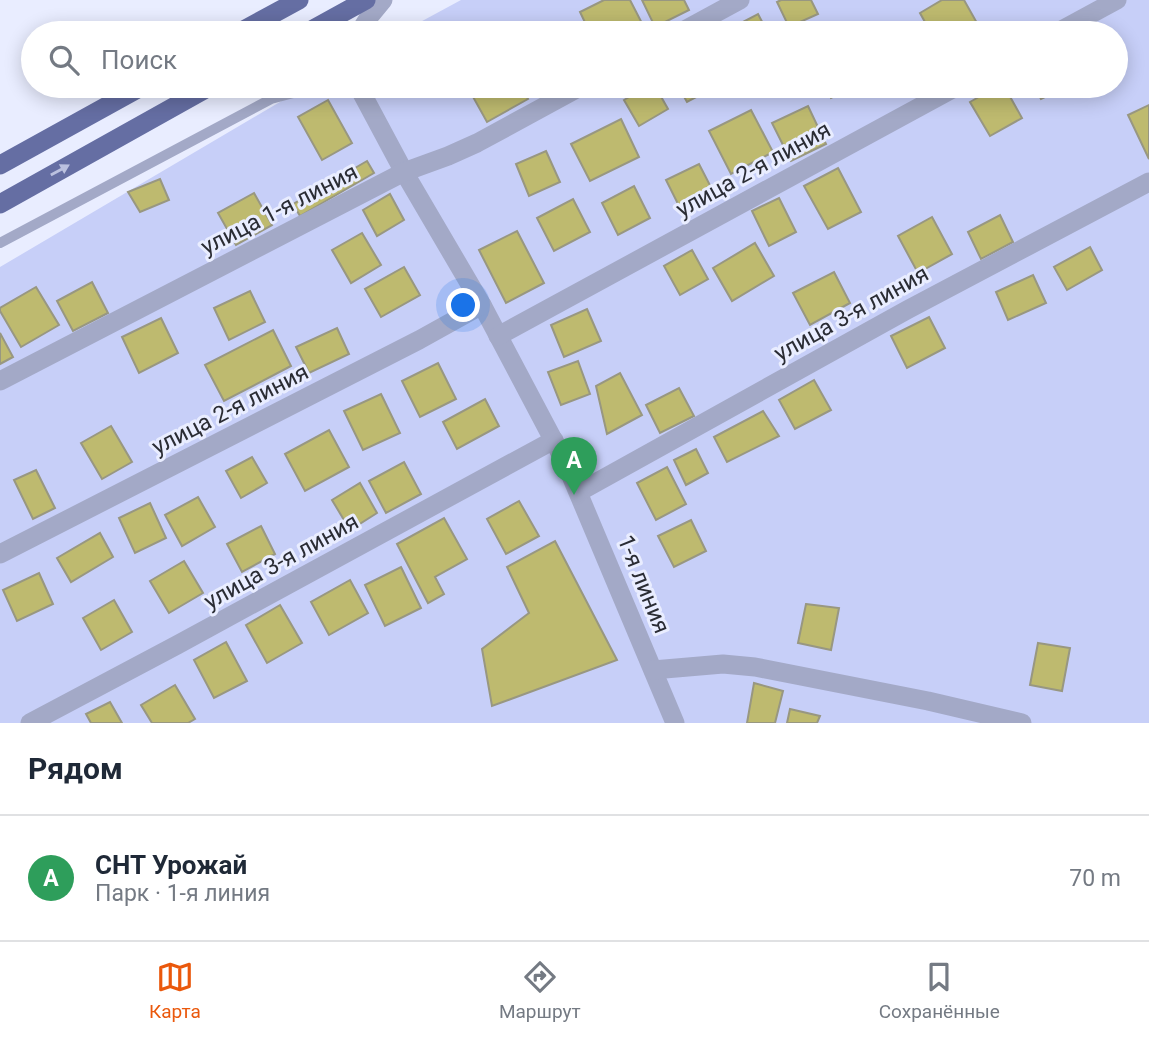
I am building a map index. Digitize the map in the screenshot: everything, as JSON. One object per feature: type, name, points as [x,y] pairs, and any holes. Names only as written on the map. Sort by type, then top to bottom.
[{"type":"main road","points":[[260,21],[299,0]]},
{"type":"main road","points":[[328,21],[366,0]]},
{"type":"main road","points":[[0,165],[121,98]]},
{"type":"main road","points":[[0,204],[190,98]]},
{"type":"street","points":[[366,21],[383,0]]},
{"type":"street","points":[[701,21],[740,0]]},
{"type":"street","points":[[1078,21],[1117,0]]},
{"type":"street","name":"1-я линия","points":[[363,98],[482,304],[566,464],[675,723]]},
{"type":"street","name":"улица 1-я линия","points":[[0,382],[404,172],[478,143],[560,98]]},
{"type":"street","name":"улица 2-я линия","points":[[498,336],[936,98]]},
{"type":"street","name":"улица 3-я линия","points":[[579,492],[907,310],[1149,182]]},
{"type":"street","name":"улица 2-я линия","points":[[0,554],[419,340],[482,304]]},
{"type":"street","name":"улица 3-я линия","points":[[30,723],[177,646],[554,440]]},
{"type":"street","points":[[653,670],[723,664],[755,667],[928,701],[1022,723]]},
{"type":"lane","points":[[0,243],[275,98]]},
{"type":"shaded area","points":[[461,0],[1149,0],[1149,723],[0,723],[0,267],[287,98],[1128,98],[1128,21],[422,21]]},
{"type":"building","points":[[604,0],[630,0],[641,21],[584,21],[580,12]]},
{"type":"building","points":[[642,0],[684,0],[689,10],[667,21],[652,21]]},
{"type":"building","points":[[811,0],[818,14],[802,21],[786,21],[777,2]]},
{"type":"building","points":[[942,0],[964,0],[976,21],[924,21],[920,13]]},
{"type":"building","points":[[758,14],[762,21],[745,21]]},
{"type":"building","points":[[474,98],[528,99],[487,122]]},
{"type":"building","points":[[662,98],[668,109],[639,126],[624,100]]},
{"type":"building","points":[[977,98],[1011,98],[1022,118],[990,136],[970,102]]},
{"type":"building","points":[[328,100],[352,143],[322,160],[298,117]]},
{"type":"building","points":[[1149,105],[1149,159],[1128,115]]},
{"type":"building","points":[[808,106],[826,144],[791,161],[772,123]]},
{"type":"building","points":[[751,110],[773,152],[731,174],[709,131]]},
{"type":"building","points":[[621,119],[639,157],[590,181],[571,144]]},
{"type":"building","points":[[546,151],[560,182],[529,196],[516,164]]},
{"type":"building","points":[[367,161],[374,173],[300,216],[293,204]]},
{"type":"building","points":[[699,164],[715,195],[682,212],[666,180]]},
{"type":"building","points":[[838,168],[861,212],[828,229],[804,186]]},
{"type":"building","points":[[160,179],[169,200],[140,212],[128,192]]},
{"type":"building","points":[[634,186],[650,218],[618,235],[602,203]]},
{"type":"building","points":[[254,193],[272,225],[236,245],[218,213]]},
{"type":"building","points":[[390,194],[404,220],[377,236],[363,210]]},
{"type":"building","points":[[779,198],[796,232],[769,246],[752,211]]},
{"type":"building","points":[[573,199],[590,232],[554,251],[537,218]]},
{"type":"building","points":[[1000,215],[1013,242],[981,259],[968,232]]},
{"type":"building","points":[[932,217],[952,254],[918,273],[898,236]]},
{"type":"building","points":[[517,231],[544,283],[506,303],[479,250]]},
{"type":"building","points":[[362,233],[381,265],[351,283],[332,250]]},
{"type":"building","points":[[755,243],[774,276],[732,301],[713,268]]},
{"type":"building","points":[[1090,247],[1102,270],[1067,290],[1054,267]]},
{"type":"building","points":[[692,250],[708,279],[680,295],[664,266]]},
{"type":"building","points":[[404,267],[420,295],[381,317],[365,289]]},
{"type":"building","points":[[834,272],[850,303],[810,325],[793,293]]},
{"type":"building","points":[[1033,275],[1046,303],[1008,320],[996,292]]},
{"type":"building","points":[[92,282],[108,313],[73,331],[57,301]]},
{"type":"building","points":[[36,287],[59,325],[21,347],[0,308]]},
{"type":"building","points":[[250,291],[265,322],[229,340],[214,308]]},
{"type":"building","points":[[587,309],[601,341],[564,357],[551,325]]},
{"type":"building","points":[[929,317],[945,348],[907,368],[891,336]]},
{"type":"building","points":[[161,318],[178,353],[139,373],[122,337]]},
{"type":"building","points":[[337,328],[349,354],[309,373],[296,347]]},
{"type":"building","points":[[273,330],[291,366],[224,401],[205,365]]},
{"type":"building","points":[[0,333],[13,357],[0,364]]},
{"type":"building","points":[[578,361],[590,394],[561,405],[548,372]]},
{"type":"building","points":[[438,363],[456,399],[420,417],[402,381]]},
{"type":"building","points":[[620,373],[642,415],[607,434],[596,386]]},
{"type":"building","points":[[814,380],[831,410],[795,429],[779,400]]},
{"type":"building","points":[[679,388],[694,416],[660,433],[646,405]]},
{"type":"building","points":[[381,394],[400,433],[363,450],[344,411]]},
{"type":"building","points":[[485,399],[499,426],[457,449],[443,422]]},
{"type":"building","points":[[763,411],[779,436],[727,462],[714,437]]},
{"type":"building","points":[[111,426],[132,462],[102,479],[81,443]]},
{"type":"building","points":[[329,430],[349,467],[305,491],[285,454]]},
{"type":"building","points":[[696,449],[708,473],[686,485],[674,460]]},
{"type":"building","points":[[252,457],[267,483],[241,498],[226,471]]},
{"type":"building","points":[[404,462],[421,494],[386,513],[369,481]]},
{"type":"building","points":[[667,467],[686,504],[656,520],[637,483]]},
{"type":"building","points":[[36,470],[55,508],[33,519],[14,480]]},
{"type":"building","points":[[360,483],[377,513],[350,530],[332,500]]},
{"type":"building","points":[[198,497],[215,527],[182,546],[165,515]]},
{"type":"building","points":[[519,501],[539,536],[506,554],[487,519]]},
{"type":"building","points":[[150,503],[166,538],[135,553],[119,518]]},
{"type":"building","points":[[444,518],[467,559],[435,577],[444,594],[428,603],[397,544]]},
{"type":"building","points":[[691,520],[706,551],[674,567],[658,536]]},
{"type":"building","points":[[261,526],[275,554],[242,572],[227,544]]},
{"type":"building","points":[[100,533],[113,557],[71,582],[57,558]]},
{"type":"building","points":[[555,541],[617,660],[492,706],[482,649],[529,613],[507,567]]},
{"type":"building","points":[[184,561],[203,593],[169,613],[150,581]]},
{"type":"building","points":[[401,567],[421,608],[385,626],[365,585]]},
{"type":"building","points":[[39,573],[53,604],[17,621],[3,590]]},
{"type":"building","points":[[350,580],[368,613],[329,635],[311,602]]},
{"type":"building","points":[[114,600],[132,632],[101,650],[83,618]]},
{"type":"building","points":[[806,604],[839,608],[831,650],[798,643]]},
{"type":"building","points":[[280,605],[302,643],[267,663],[246,625]]},
{"type":"building","points":[[226,642],[247,681],[214,698],[194,660]]},
{"type":"building","points":[[1038,643],[1070,648],[1062,691],[1030,685]]},
{"type":"building","points":[[754,683],[783,691],[775,723],[747,723]]},
{"type":"building","points":[[175,685],[195,719],[188,723],[152,723],[141,705]]},
{"type":"building","points":[[110,702],[122,723],[91,723],[86,714]]},
{"type":"building","points":[[790,709],[820,716],[817,723],[787,723]]},
{"type":"place","name":"СНТ Урожай","points":[[574,495]]}]
